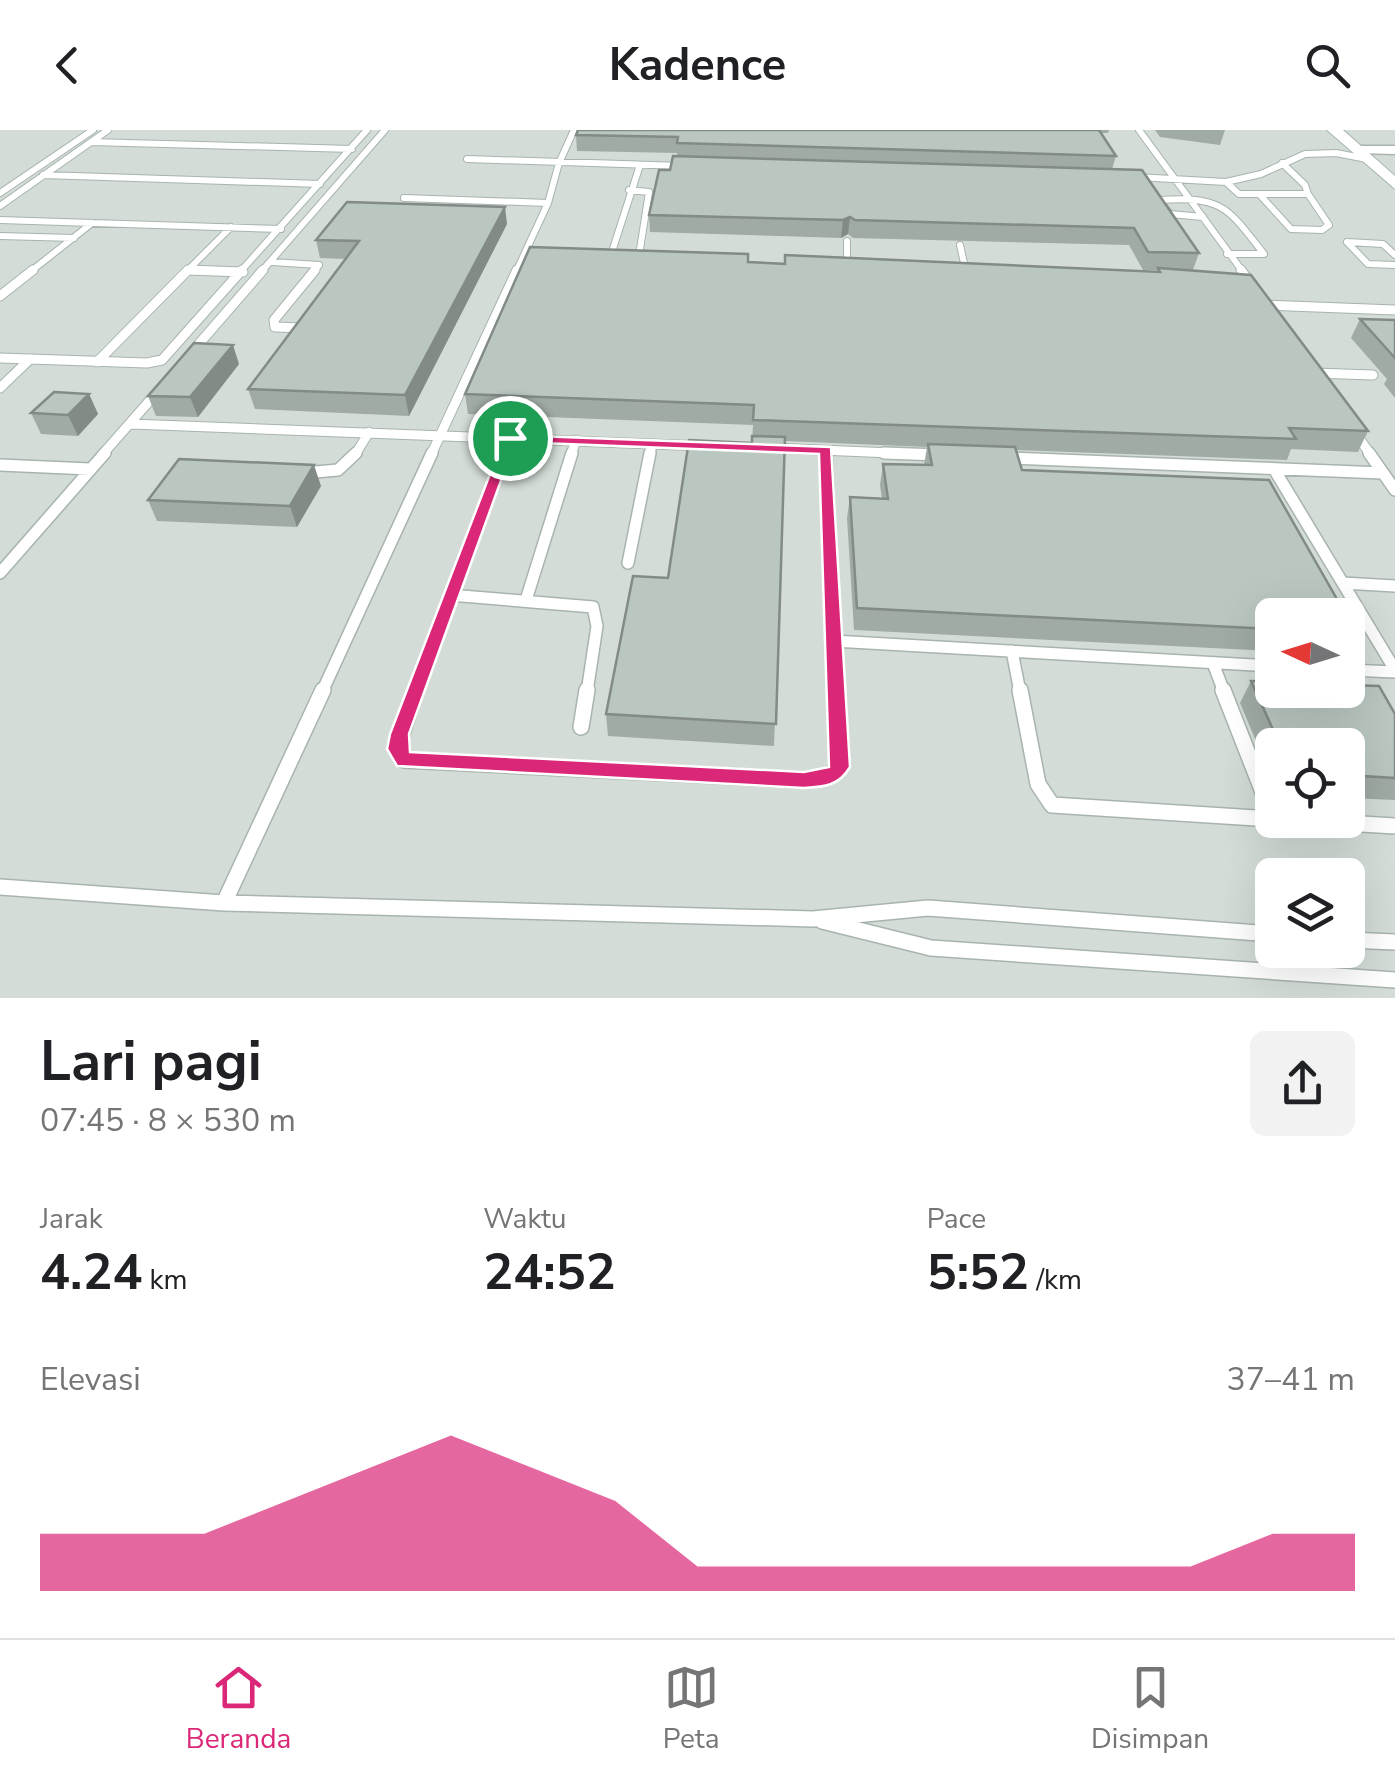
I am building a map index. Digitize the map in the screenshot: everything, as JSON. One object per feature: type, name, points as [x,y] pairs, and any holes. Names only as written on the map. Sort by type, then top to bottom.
[{"type":"street","points":[[1334,130],[1395,184]]},
{"type":"street","points":[[1360,130],[1392,155]]},
{"type":"street","points":[[1361,154],[1392,155]]},
{"type":"lane","points":[[0,193],[93,130]]},
{"type":"lane","points":[[0,206],[108,130]]},
{"type":"lane","points":[[0,358],[162,360],[367,130]]},
{"type":"lane","points":[[180,364],[385,130]]},
{"type":"lane","points":[[224,903],[548,204],[559,162],[574,130]]},
{"type":"lane","points":[[1139,130],[1276,319]]},
{"type":"lane","points":[[90,142],[352,149]]},
{"type":"lane","points":[[1336,153],[1361,154]]},
{"type":"lane","points":[[1133,177],[1226,182],[1260,174],[1296,156],[1361,154]]},
{"type":"lane","points":[[467,159],[699,166]]},
{"type":"lane","points":[[1260,196],[1291,230],[1322,230],[1328,225],[1305,185],[1282,163]]},
{"type":"lane","points":[[609,261],[640,165]]},
{"type":"lane","points":[[43,176],[320,184]]},
{"type":"lane","points":[[1226,182],[1236,194],[1308,194]]},
{"type":"lane","points":[[629,190],[650,192],[638,262]]},
{"type":"lane","points":[[404,198],[548,204]]},
{"type":"lane","points":[[1202,217],[1170,214],[1159,202],[1189,198],[1226,206],[1264,254],[1227,254]]},
{"type":"lane","points":[[0,220],[282,228]]},
{"type":"lane","points":[[0,296],[92,223]]},
{"type":"lane","points":[[97,362],[232,227]]},
{"type":"lane","points":[[0,236],[74,238]]},
{"type":"lane","points":[[846,242],[847,268]]},
{"type":"lane","points":[[1395,255],[1383,244],[1347,242],[1368,264],[1395,265]]},
{"type":"lane","points":[[960,244],[966,272]]},
{"type":"lane","points":[[521,258],[539,259]]},
{"type":"lane","points":[[591,260],[656,263]]},
{"type":"lane","points":[[272,262],[320,265],[274,320],[276,326],[302,328]]},
{"type":"lane","points":[[831,268],[867,269]]},
{"type":"lane","points":[[188,270],[243,272]]},
{"type":"lane","points":[[946,272],[985,272]]},
{"type":"lane","points":[[1229,280],[1248,281]]},
{"type":"lane","points":[[1266,305],[1395,310]]},
{"type":"lane","points":[[0,388],[30,360]]},
{"type":"lane","points":[[1304,360],[1323,386]]},
{"type":"lane","points":[[1314,373],[1373,375]]},
{"type":"lane","points":[[0,573],[168,379]]},
{"type":"lane","points":[[131,424],[713,446]]},
{"type":"lane","points":[[1351,428],[1395,490]]},
{"type":"lane","points":[[293,472],[330,474],[348,466],[369,432]]},
{"type":"lane","points":[[510,438],[397,742],[404,760],[826,778],[840,767],[826,450]]},
{"type":"lane","points":[[526,600],[576,440]]},
{"type":"lane","points":[[628,562],[652,444]]},
{"type":"lane","points":[[750,448],[962,456]]},
{"type":"lane","points":[[1001,458],[1383,474]]},
{"type":"lane","points":[[0,465],[90,468]]},
{"type":"lane","points":[[1274,469],[1395,671]]},
{"type":"lane","points":[[1343,583],[1395,586]]},
{"type":"lane","points":[[450,595],[594,607],[597,626],[580,727]]},
{"type":"lane","points":[[834,641],[1255,665]]},
{"type":"lane","points":[[1012,651],[1038,784],[1052,805],[1255,816]]},
{"type":"lane","points":[[1213,663],[1255,773]]},
{"type":"lane","points":[[1365,670],[1395,671]]},
{"type":"lane","points":[[1365,824],[1395,826]]},
{"type":"lane","points":[[0,887],[224,903],[814,919],[928,908],[1255,933]]},
{"type":"lane","points":[[814,919],[931,948],[1395,980]]},
{"type":"lane","points":[[1365,941],[1395,942]]},
{"type":"shaded area","points":[[0,130],[1395,130],[1395,998],[0,998]]},
{"type":"building","points":[[578,130],[1099,130],[1116,156],[677,143],[678,137],[576,135]]},
{"type":"building","points":[[673,156],[1142,170],[1199,253],[1148,252],[1134,228],[850,217],[843,220],[649,215],[659,170],[670,170]]},
{"type":"building","points":[[347,202],[505,207],[405,395],[248,389],[359,241],[316,240]]},
{"type":"building","points":[[530,247],[748,254],[748,262],[785,264],[785,255],[1160,272],[1158,268],[1251,275],[1368,431],[1289,428],[1296,439],[753,420],[754,405],[465,394]]},
{"type":"building","points":[[1360,319],[1395,320],[1395,358]]},
{"type":"building","points":[[194,343],[233,345],[190,397],[148,396]]},
{"type":"building","points":[[54,392],[89,394],[68,415],[31,413]]},
{"type":"building","points":[[752,436],[785,437],[776,724],[606,714],[633,576],[668,578],[689,440],[752,443]]},
{"type":"building","points":[[928,444],[1015,447],[1022,470],[1269,480],[1336,598],[1255,598],[1255,628],[857,608],[850,497],[888,499],[883,464],[932,465]]},
{"type":"building","points":[[179,459],[314,465],[290,506],[148,500]]},
{"type":"building","points":[[1365,686],[1379,686],[1395,714],[1395,778],[1365,776],[1365,728],[1272,728],[1263,708],[1365,708]]},
{"type":"route","points":[[510,438],[826,450],[840,767],[836,772],[826,778],[804,780],[404,760],[397,742],[510,438]]}]
